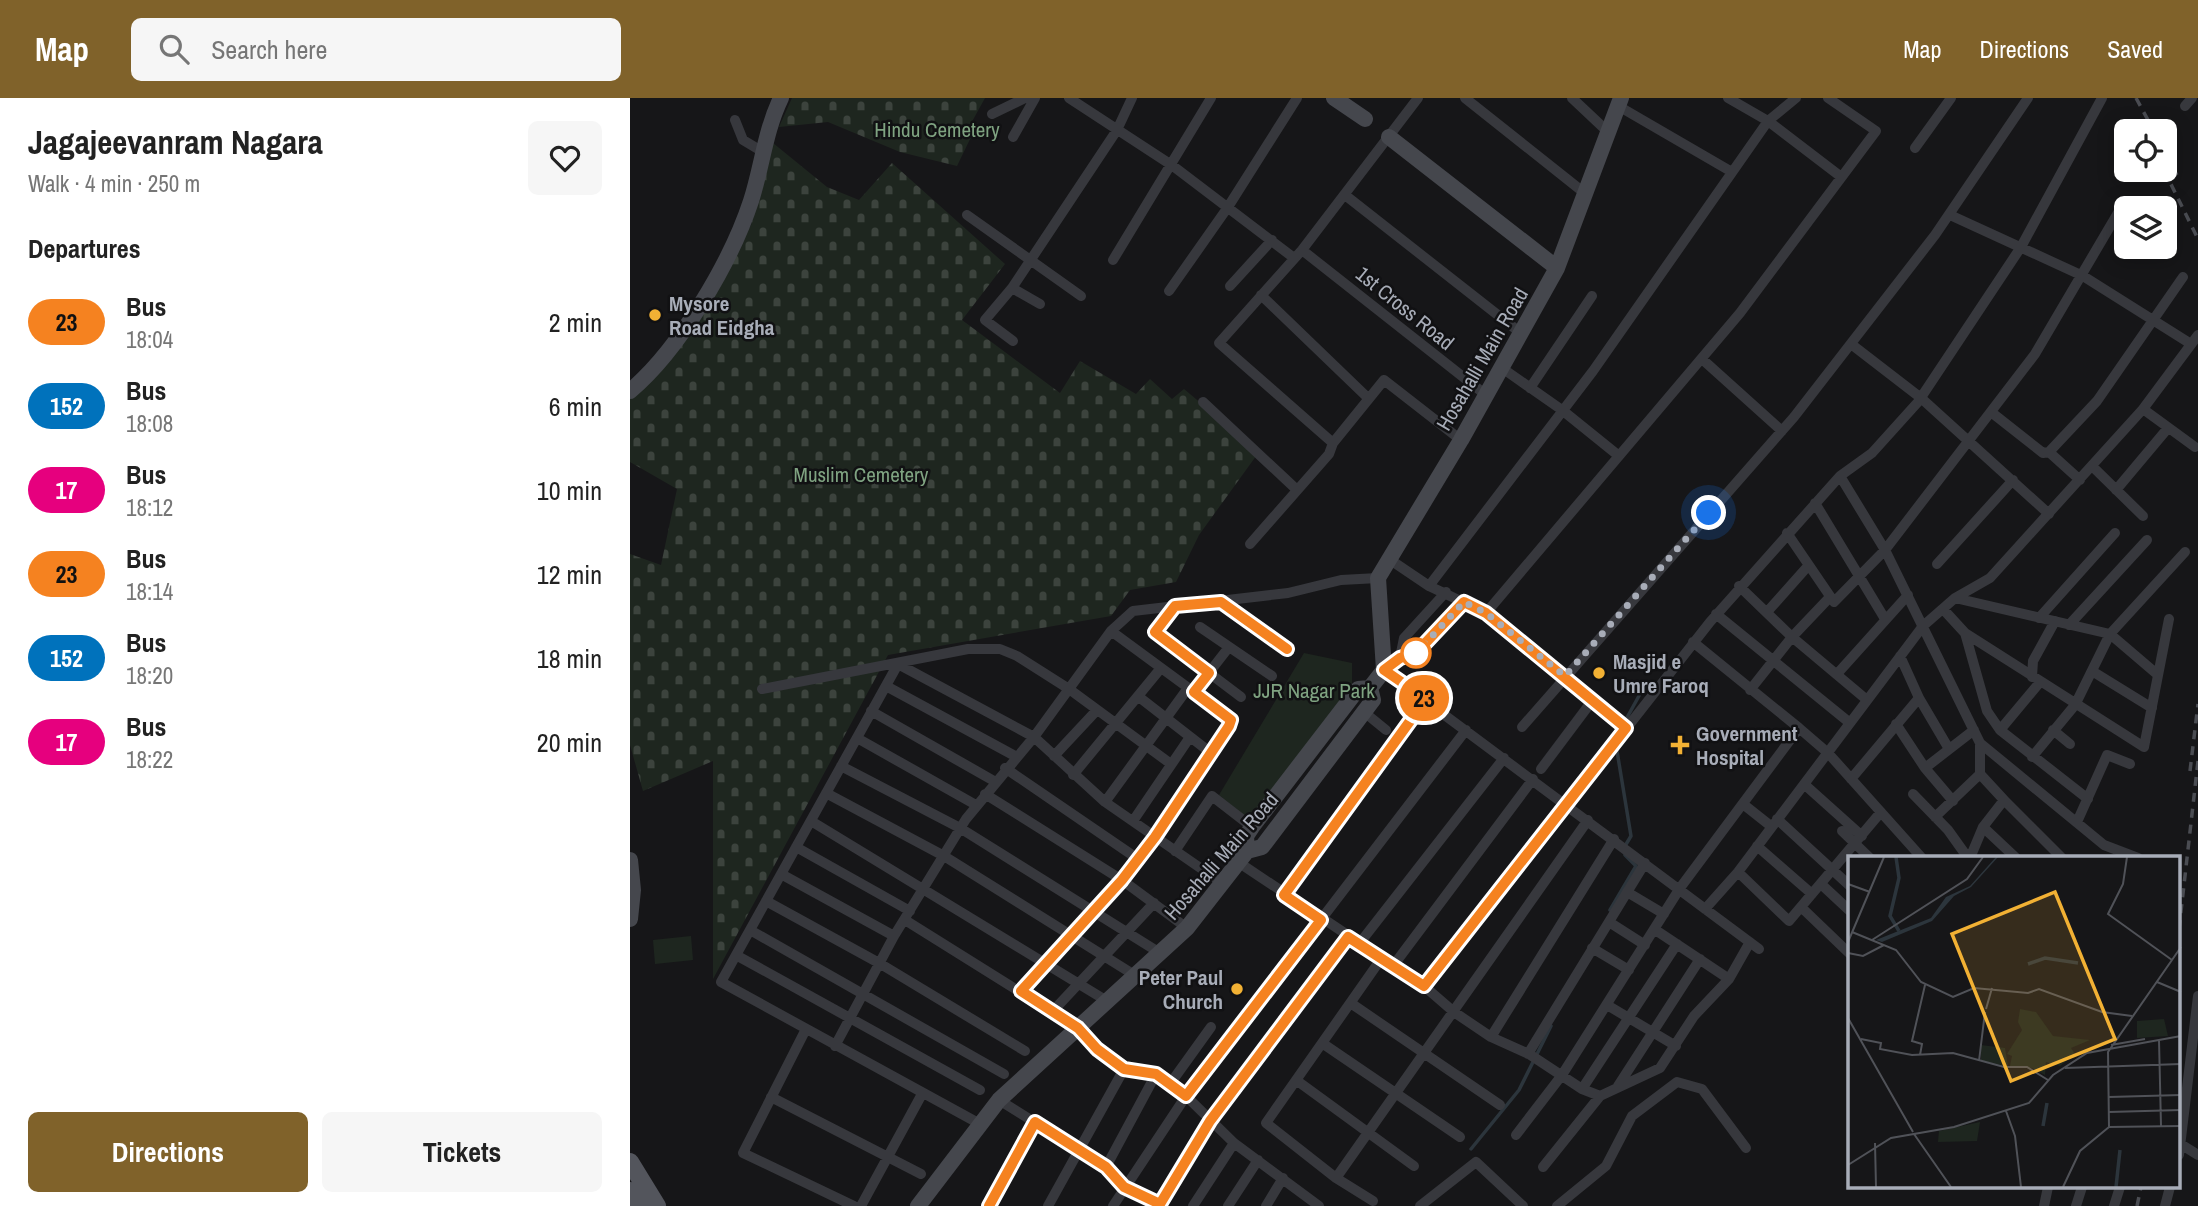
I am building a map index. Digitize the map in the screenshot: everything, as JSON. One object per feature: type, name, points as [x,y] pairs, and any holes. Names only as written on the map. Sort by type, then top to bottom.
[{"type":"main road","points":[[630,1162],[657,1206]]},
{"type":"main road","points":[[630,1192],[639,1206]]},
{"type":"street","points":[[992,114],[1025,98]]},
{"type":"street","points":[[1013,137],[1035,98]]},
{"type":"street","name":"1st Cross Road","points":[[1069,98],[1173,166],[1272,240],[1298,254],[1486,395]]},
{"type":"street","points":[[1013,341],[985,320],[1012,288],[1117,130],[1132,98]]},
{"type":"street","points":[[1113,260],[1173,166],[1212,98]]},
{"type":"street","points":[[1169,291],[1228,207],[1297,98]]},
{"type":"street","points":[[1334,98],[1365,119]]},
{"type":"street","points":[[1333,443],[1219,343],[1298,254],[1418,98]]},
{"type":"street","points":[[1465,98],[1587,195]]},
{"type":"street","points":[[1572,98],[1607,131]]},
{"type":"street","points":[[1728,98],[1768,121],[1840,176]]},
{"type":"street","points":[[1429,586],[1562,410],[1768,121],[1796,98]]},
{"type":"street","points":[[1486,613],[1740,313],[1876,131],[1828,98]]},
{"type":"street","points":[[1915,148],[1951,98]]},
{"type":"street","points":[[1522,727],[1782,431],[1950,215],[2028,98]]},
{"type":"street","points":[[1424,986],[1568,805],[1619,732],[1739,586],[1840,476],[1872,453],[1921,398],[2021,247],[2102,98]]},
{"type":"street","points":[[630,391],[663,357],[726,261],[751,201],[775,102]]},
{"type":"street","points":[[1621,102],[1732,172]]},
{"type":"street","name":"Hosahalli Main Road","points":[[1378,578],[1461,440],[1557,268],[1587,195],[1607,131],[1621,102]]},
{"type":"street","points":[[735,120],[743,140],[764,152]]},
{"type":"street","points":[[1389,136],[1557,268]]},
{"type":"street","points":[[1345,195],[1522,334]]},
{"type":"street","points":[[967,215],[989,233],[1020,251],[1029,262],[1081,296]]},
{"type":"street","points":[[1705,909],[1738,872],[1923,625],[1955,598],[1990,578],[2143,409],[2195,340],[2154,320],[2083,276],[1950,215]]},
{"type":"street","points":[[1787,533],[1834,603],[1857,576],[1885,551],[2035,354],[2114,220]]},
{"type":"street","points":[[1230,286],[1272,240]]},
{"type":"street","points":[[1991,412],[2043,453],[2049,452],[2097,401],[2183,277]]},
{"type":"street","points":[[1012,288],[1040,304]]},
{"type":"street","points":[[1261,295],[1368,398]]},
{"type":"street","points":[[1530,388],[1592,296]]},
{"type":"street","points":[[1851,344],[1921,398],[2049,514]]},
{"type":"street","points":[[1702,359],[1782,431]]},
{"type":"street","points":[[1502,368],[1562,410],[1619,456]]},
{"type":"street","points":[[1250,544],[1329,454],[1333,443],[1384,380],[1461,440]]},
{"type":"street","points":[[1203,402],[1296,489]]},
{"type":"street","points":[[2143,409],[2195,447]]},
{"type":"street","points":[[2116,490],[2168,428]]},
{"type":"street","points":[[2049,452],[2080,480]]},
{"type":"street","points":[[2092,466],[2143,516]]},
{"type":"street","points":[[1840,476],[1885,551],[1974,730],[1980,743],[1980,775],[2060,856]]},
{"type":"street","points":[[1937,564],[2013,480]]},
{"type":"street","points":[[1815,503],[1885,619]]},
{"type":"street","points":[[2039,618],[2115,533]]},
{"type":"street","points":[[2069,625],[2147,540]]},
{"type":"street","points":[[2032,757],[2075,705],[2110,634],[2185,552]]},
{"type":"street","points":[[1389,559],[1429,586],[1486,613],[1565,676],[1619,732]]},
{"type":"street","points":[[1767,612],[1808,566]]},
{"type":"street","points":[[835,1046],[894,936],[960,828],[994,781],[1034,737],[1111,631],[1133,611],[1288,593],[1341,580],[1378,578],[1384,670]]},
{"type":"street","points":[[1739,586],[1792,637],[1867,700]]},
{"type":"street","points":[[1400,658],[1404,638],[1446,592]]},
{"type":"street","points":[[1837,674],[1908,595]]},
{"type":"street","points":[[1750,691],[1792,637],[1830,597]]},
{"type":"street","points":[[1955,598],[2110,634],[2158,675]]},
{"type":"street","points":[[1221,602],[1287,649]]},
{"type":"street","points":[[1384,670],[1400,658],[1416,653],[1464,602]]},
{"type":"street","points":[[1175,606],[1155,632],[1241,697]]},
{"type":"street","points":[[1942,609],[1965,633],[2144,747],[2169,619]]},
{"type":"street","points":[[1716,614],[1850,723]]},
{"type":"street","points":[[2000,730],[2036,680],[2033,661],[2055,621]]},
{"type":"street","points":[[1200,627],[1272,676]]},
{"type":"street","points":[[1021,991],[1122,880],[1155,837],[1231,720],[1111,631]]},
{"type":"street","points":[[1965,633],[1987,710],[2000,730],[2088,799]]},
{"type":"street","points":[[1693,642],[1828,752],[1920,856]]},
{"type":"street","points":[[1105,803],[1166,718],[1209,673],[1228,647]]},
{"type":"street","points":[[762,689],[968,649],[1000,649],[1017,656],[1069,689],[1171,764]]},
{"type":"street","points":[[1900,656],[1919,698],[1949,749]]},
{"type":"street","points":[[898,664],[721,982],[980,1124]]},
{"type":"street","points":[[898,664],[1034,737],[1105,803],[1222,883]]},
{"type":"street","points":[[1073,775],[1161,668]]},
{"type":"street","points":[[1384,670],[1681,888],[1755,946],[1694,1016],[1660,1068],[1600,1096],[1543,1167]]},
{"type":"street","name":"Hosahalli Main Road","points":[[918,1206],[999,1100],[1186,928],[1242,856],[1262,848],[1373,701],[1370,688],[1384,670]]},
{"type":"street","points":[[2092,671],[2152,708]]},
{"type":"street","points":[[886,686],[1015,756]]},
{"type":"street","points":[[1370,688],[1358,689],[1252,827],[1246,836],[1242,856],[1284,895],[1424,986],[1454,1013],[1491,1037],[1533,1057],[1582,1089],[1600,1096]]},
{"type":"street","points":[[1139,697],[1212,753]]},
{"type":"street","points":[[1851,779],[1919,698]]},
{"type":"street","points":[[1284,895],[1426,699]]},
{"type":"street","points":[[1541,769],[1592,701]]},
{"type":"street","points":[[1054,756],[1097,710]]},
{"type":"street","points":[[871,712],[994,781]]},
{"type":"street","points":[[1364,712],[1386,730]]},
{"type":"street","points":[[1896,724],[1925,768],[1953,800]]},
{"type":"street","points":[[1516,1135],[1562,1075],[1681,888],[1799,728]]},
{"type":"street","points":[[1113,1206],[1186,1096],[1466,730]]},
{"type":"street","points":[[1925,768],[1974,730]]},
{"type":"street","points":[[2053,730],[2070,744]]},
{"type":"street","points":[[1133,821],[1190,737]]},
{"type":"street","points":[[857,738],[976,805]]},
{"type":"street","points":[[1980,743],[2105,845],[2132,856]]},
{"type":"street","points":[[2077,822],[2108,755],[2130,764]]},
{"type":"street","points":[[1359,944],[1504,758]]},
{"type":"street","points":[[841,766],[960,828],[1160,953]]},
{"type":"street","points":[[1005,768],[1138,859]]},
{"type":"street","points":[[1936,817],[1980,775]]},
{"type":"street","points":[[1394,967],[1533,779]]},
{"type":"street","points":[[1804,784],[1859,840],[1869,856]]},
{"type":"street","points":[[826,793],[944,856],[1070,938],[1136,976]]},
{"type":"street","points":[[985,794],[1122,880],[1186,928]]},
{"type":"street","points":[[1913,794],[1936,817],[1967,856]]},
{"type":"street","points":[[1175,851],[1212,796],[1268,840]]},
{"type":"street","points":[[1970,856],[1983,827],[2004,800]]},
{"type":"street","points":[[1743,804],[1774,823],[1848,884]]},
{"type":"street","points":[[1738,872],[1789,921],[1881,813]]},
{"type":"street","points":[[1336,1178],[1588,820]]},
{"type":"street","points":[[811,821],[1107,1001]]},
{"type":"street","points":[[1983,827],[2014,856]]},
{"type":"street","points":[[1842,831],[1859,840]]},
{"type":"street","points":[[1491,1037],[1621,845]]},
{"type":"street","points":[[2103,856],[2105,845]]},
{"type":"street","points":[[1757,846],[1812,894]]},
{"type":"street","points":[[796,847],[1078,1028],[1097,1049],[1124,1069],[1156,1074],[1186,1096],[1234,1143],[1283,1178],[1304,1201],[1319,1206]]},
{"type":"street","points":[[630,860],[634,890],[630,919]]},
{"type":"street","points":[[1533,1057],[1552,1014],[1645,863]]},
{"type":"street","points":[[781,874],[894,936]]},
{"type":"street","points":[[1821,884],[1848,909]]},
{"type":"street","points":[[1627,892],[1664,914]]},
{"type":"street","points":[[766,901],[880,963],[1025,1051]]},
{"type":"street","points":[[1052,1012],[1154,903]]},
{"type":"street","points":[[1801,907],[1848,952]]},
{"type":"street","points":[[1609,922],[1645,945]]},
{"type":"street","points":[[1654,929],[1729,979]]},
{"type":"street","points":[[750,930],[1004,1074]]},
{"type":"street","points":[[999,1100],[1106,1167],[1124,1187],[1161,1205],[1210,1121],[1348,937]]},
{"type":"street","points":[[1582,1089],[1677,944]]},
{"type":"street","points":[[1592,948],[1629,970]]},
{"type":"street","points":[[736,955],[980,1090]]},
{"type":"street","points":[[1373,1200],[1336,1178],[1266,1123],[1381,959]]},
{"type":"street","points":[[1618,1086],[1700,959]]},
{"type":"street","points":[[2198,997],[2180,1150],[2198,1155]]},
{"type":"street","points":[[1352,1004],[1500,1105]]},
{"type":"street","points":[[1607,1005],[1676,1046]]},
{"type":"street","points":[[1170,1084],[1211,1027]]},
{"type":"street","points":[[806,1030],[743,1153],[854,1206]]},
{"type":"street","points":[[1322,1043],[1460,1137]]},
{"type":"street","points":[[1048,1206],[1124,1069]]},
{"type":"street","points":[[1106,1167],[1156,1074]]},
{"type":"street","points":[[1296,1080],[1414,1166]]},
{"type":"street","points":[[1564,1203],[1606,1166],[1632,1116],[1677,1082],[1702,1088],[1746,1149]]},
{"type":"street","points":[[861,1206],[922,1094]]},
{"type":"street","points":[[771,1097],[921,1174]]},
{"type":"street","points":[[989,1206],[1035,1122]]},
{"type":"street","points":[[1193,1206],[1234,1143]]},
{"type":"street","points":[[1228,1206],[1258,1160]]},
{"type":"street","points":[[1420,1206],[1476,1162],[1523,1206]]},
{"type":"street","points":[[1266,1206],[1283,1178]]},
{"type":"street","points":[[2044,1206],[2048,1188]]},
{"type":"street","points":[[2077,1206],[2082,1188]]},
{"type":"street","points":[[2114,1206],[2120,1188]]},
{"type":"street","points":[[2165,1206],[2170,1188]]},
{"type":"green space","name":"Hindu Cemetery","points":[[792,98],[985,98],[969,127],[971,137],[957,166],[900,152],[828,122],[779,127]]},
{"type":"green space","name":"Muslim Cemetery","points":[[773,143],[827,187],[859,200],[892,163],[1005,264],[962,320],[1060,393],[1080,361],[1136,394],[1150,379],[1172,399],[1184,389],[1259,452],[1199,535],[1176,582],[1130,590],[1111,616],[888,655],[713,979],[713,761],[643,791],[630,745],[630,554],[661,565],[677,489],[630,462],[630,398],[677,346],[751,225]]},
{"type":"green space","name":"JJR Nagar Park","points":[[1304,653],[1352,663],[1352,684],[1251,821],[1219,795]]},
{"type":"green space","points":[[691,936],[693,960],[655,964],[653,940]]},
{"type":"waterway","points":[[1624,723],[1645,685]]},
{"type":"waterway","points":[[1616,745],[1631,836],[1625,846]]},
{"type":"waterway","points":[[1610,910],[1636,866],[1625,855]]},
{"type":"waterway","points":[[1471,1149],[1519,1090],[1551,1026]]},
{"type":"railway","points":[[2136,98],[2147,119]]},
{"type":"railway","points":[[2170,182],[2198,239]]},
{"type":"railway","points":[[2190,771],[2198,704]]},
{"type":"railway","points":[[2180,920],[2198,761]]},
{"type":"railway","points":[[2137,1206],[2141,1188]]},
{"type":"bus line","name":"23","points":[[989,1206],[1035,1122],[1106,1167],[1124,1187],[1160,1204],[1210,1121],[1348,937],[1424,986],[1626,728],[1486,613],[1464,602],[1416,653],[1400,658],[1384,670],[1426,699],[1284,895],[1321,920],[1186,1096],[1156,1074],[1124,1069],[1097,1049],[1078,1028],[1021,991],[1122,880],[1155,837],[1229,726],[1231,720],[1194,692],[1209,673],[1155,632],[1175,606],[1221,602],[1287,649]]},
{"type":"place","name":"Mysore Road Eidgha","points":[[655,315]]},
{"type":"place","name":"Masjid e Umre Faroq","points":[[1599,673]]},
{"type":"place","name":"Government Hospital","points":[[1680,745]]},
{"type":"place","name":"Peter Paul Church","points":[[1237,989]]},
{"type":"route","points":[[1416,653],[1464,602],[1486,613],[1565,676],[1709,513]]}]
